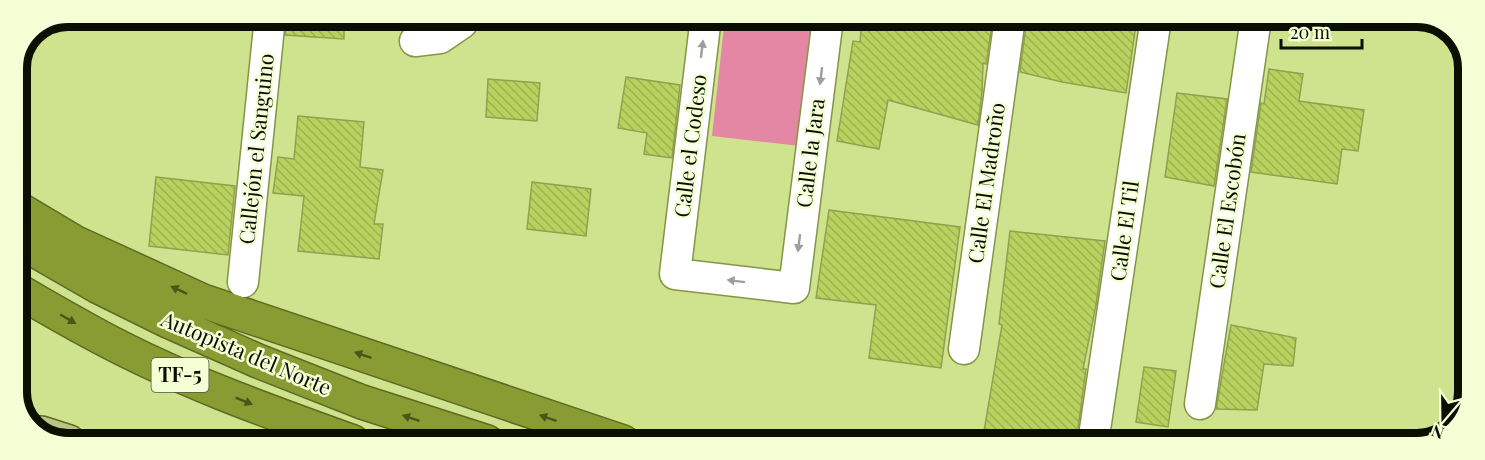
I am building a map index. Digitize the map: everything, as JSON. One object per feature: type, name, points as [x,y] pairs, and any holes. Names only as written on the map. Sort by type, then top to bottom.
[{"type":"highway","points":[[27,214],[74,242],[203,301],[596,433]]},
{"type":"highway","name":"Autopista del Norte","points":[[27,246],[97,286],[258,361],[362,402],[458,433]]},
{"type":"highway","name":"Autopista del Norte","points":[[27,296],[101,338],[177,374],[327,433]]},
{"type":"highway","points":[[27,321],[83,353],[265,433]]},
{"type":"street","name":"Callejón el Sanguino","points":[[243,282],[269,27]]},
{"type":"street","points":[[415,41],[440,38],[456,27]]},
{"type":"street","name":"Calle el Codeso","points":[[705,27],[675,274],[794,288]]},
{"type":"street","name":"Calle la Jara","points":[[794,288],[827,27]]},
{"type":"street","name":"Calle El Madroño","points":[[964,349],[1009,27]]},
{"type":"street","name":"Calle El Til","points":[[1094,433],[1155,27]]},
{"type":"street","name":"Calle El Escobón","points":[[1200,404],[1255,27]]},
{"type":"shaded area","points":[[724,27],[814,27],[800,146],[712,136]]},
{"type":"building","points":[[286,27],[344,27],[344,39],[285,35]]},
{"type":"building","points":[[861,27],[992,27],[986,64],[983,63],[978,125],[888,100],[879,149],[837,141],[853,41],[860,42]]},
{"type":"building","points":[[1026,27],[1136,27],[1126,93],[1020,72]]},
{"type":"building","points":[[1269,69],[1303,74],[1299,101],[1364,110],[1358,151],[1342,149],[1337,184],[1251,172],[1261,103],[1264,104]]},
{"type":"building","points":[[626,77],[680,85],[672,158],[644,154],[647,133],[618,128]]},
{"type":"building","points":[[488,79],[540,83],[537,121],[486,117]]},
{"type":"building","points":[[1177,93],[1227,99],[1214,186],[1165,177]]},
{"type":"building","points":[[298,116],[364,122],[360,167],[383,170],[374,224],[383,224],[379,259],[298,251],[304,196],[273,193],[278,157],[294,159]]},
{"type":"building","points":[[156,177],[235,186],[228,255],[149,246]]},
{"type":"building","points":[[532,182],[591,189],[586,236],[527,229]]},
{"type":"building","points":[[829,210],[960,227],[941,368],[869,358],[876,305],[816,298]]},
{"type":"building","points":[[1010,231],[1105,241],[1096,305],[1083,369],[1086,369],[1077,433],[984,433],[1002,325],[999,324]]},
{"type":"building","points":[[1231,325],[1296,338],[1293,366],[1264,364],[1257,410],[1216,409]]},
{"type":"building","points":[[1144,367],[1176,371],[1168,427],[1136,422]]}]
